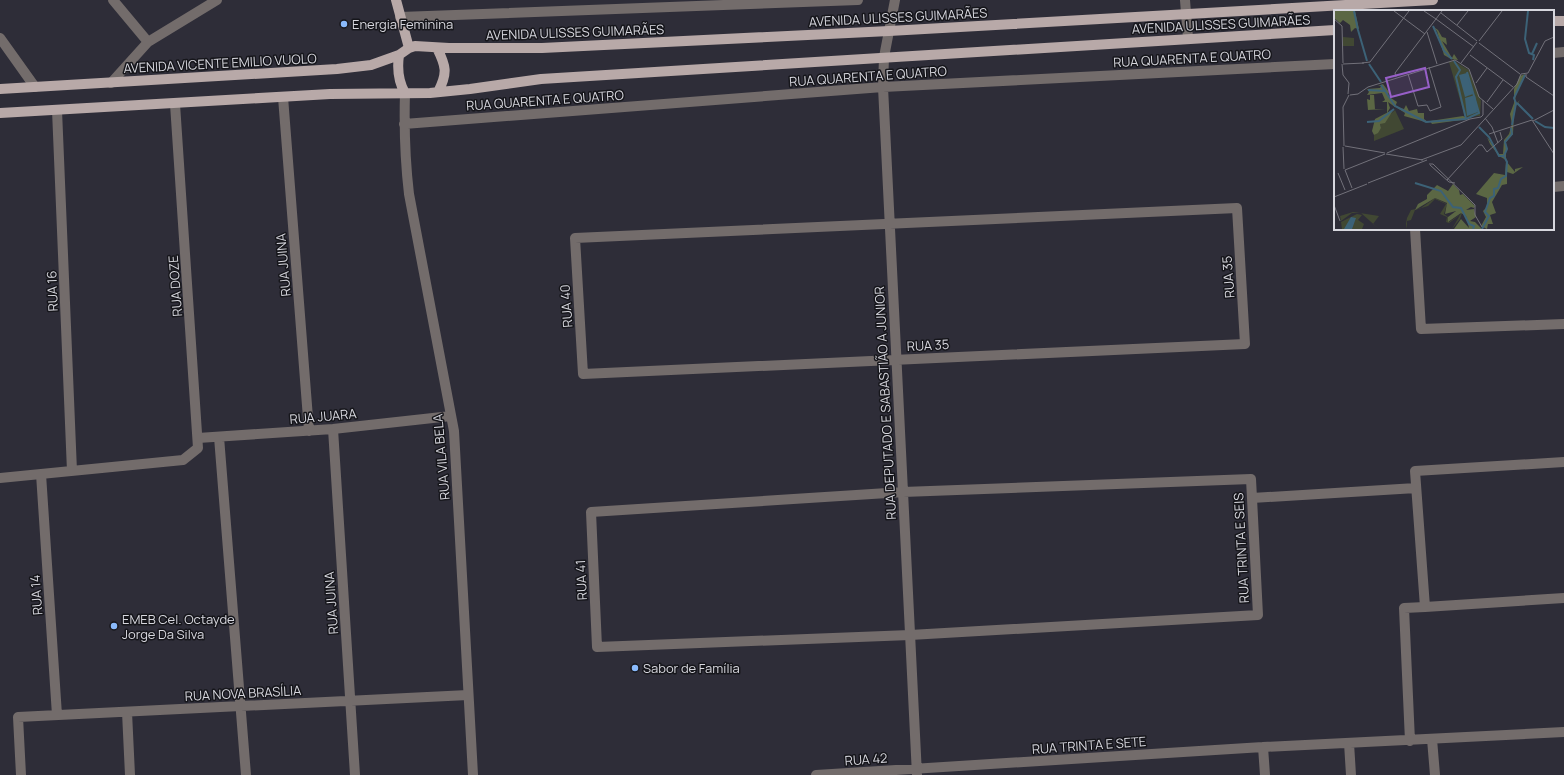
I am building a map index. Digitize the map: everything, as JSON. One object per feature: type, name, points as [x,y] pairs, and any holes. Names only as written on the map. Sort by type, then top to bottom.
[{"type":"main road","points":[[0,113],[330,94],[438,92],[445,77],[446,69],[437,48],[425,46],[409,48],[396,0]]},
{"type":"main road","name":"AVENIDA ULISSES GUIMARÃES","points":[[437,48],[542,48],[889,31],[1433,0]]},
{"type":"main road","name":"AVENIDA ULISSES GUIMARÃES","points":[[438,92],[541,79],[1334,30]]},
{"type":"main road","name":"AVENIDA VICENTE EMILIO VUOLO","points":[[0,89],[338,69],[371,65],[399,55],[409,48]]},
{"type":"main road","points":[[399,55],[398,70],[405,93]]},
{"type":"street","points":[[113,0],[148,42]]},
{"type":"street","points":[[111,83],[148,42],[217,0]]},
{"type":"street","points":[[400,17],[858,0]]},
{"type":"street","name":"RUA DEPUTADO E SABASTIÃO A JUNIOR","points":[[896,0],[884,57],[882,87],[917,772]]},
{"type":"street","points":[[1186,0],[1188,38]]},
{"type":"street","points":[[0,38],[35,87]]},
{"type":"street","points":[[1554,53],[1564,52]]},
{"type":"street","name":"RUA QUARENTA E QUATRO","points":[[404,124],[882,87],[1334,64]]},
{"type":"street","name":"RUA VILA BELA","points":[[405,93],[405,158],[409,194],[455,439],[472,775]]},
{"type":"street","name":"RUA JUINA","points":[[283,97],[309,431]]},
{"type":"street","name":"RUA DOZE","points":[[72,471],[183,460],[198,448],[175,104]]},
{"type":"street","name":"RUA 16","points":[[57,110],[72,471]]},
{"type":"street","points":[[1554,187],[1564,186]]},
{"type":"street","name":"RUA 35","points":[[889,224],[1237,208],[1245,344],[896,360]]},
{"type":"street","name":"RUA 40","points":[[889,224],[575,238],[583,374],[896,360]]},
{"type":"street","points":[[1414,230],[1421,329],[1564,324]]},
{"type":"street","name":"RUA JUARA","points":[[198,438],[333,429],[451,416]]},
{"type":"street","name":"RUA JUINA","points":[[333,429],[351,701],[354,775]]},
{"type":"street","points":[[219,437],[242,706],[246,775]]},
{"type":"street","points":[[1425,607],[1415,471],[1564,462]]},
{"type":"street","points":[[0,478],[72,471]]},
{"type":"street","name":"RUA 14","points":[[41,474],[57,715]]},
{"type":"street","name":"RUA TRINTA E SEIS","points":[[903,492],[1250,479],[1258,615],[910,635]]},
{"type":"street","points":[[1252,498],[1416,488]]},
{"type":"street","name":"RUA 41","points":[[903,492],[591,512],[597,647],[910,635]]},
{"type":"street","points":[[1410,740],[1404,608],[1564,598]]},
{"type":"street","name":"RUA NOVA BRASÍLIA","points":[[21,775],[18,717],[468,695]]},
{"type":"street","points":[[128,712],[130,775]]},
{"type":"street","name":"RUA TRINTA E SETE","points":[[917,772],[1263,747],[1564,732]]},
{"type":"street","points":[[1432,739],[1435,775]]},
{"type":"street","points":[[1349,743],[1351,775]]},
{"type":"street","points":[[1263,747],[1265,775]]},
{"type":"street","name":"RUA 42","points":[[816,775],[917,772]]},
{"type":"place","name":"Energia Feminina","points":[[344,24]]},
{"type":"place","name":"EMEB Cel. Octayde Jorge Da Silva","points":[[114,626]]},
{"type":"place","name":"Sabor de Família","points":[[635,668]]}]
